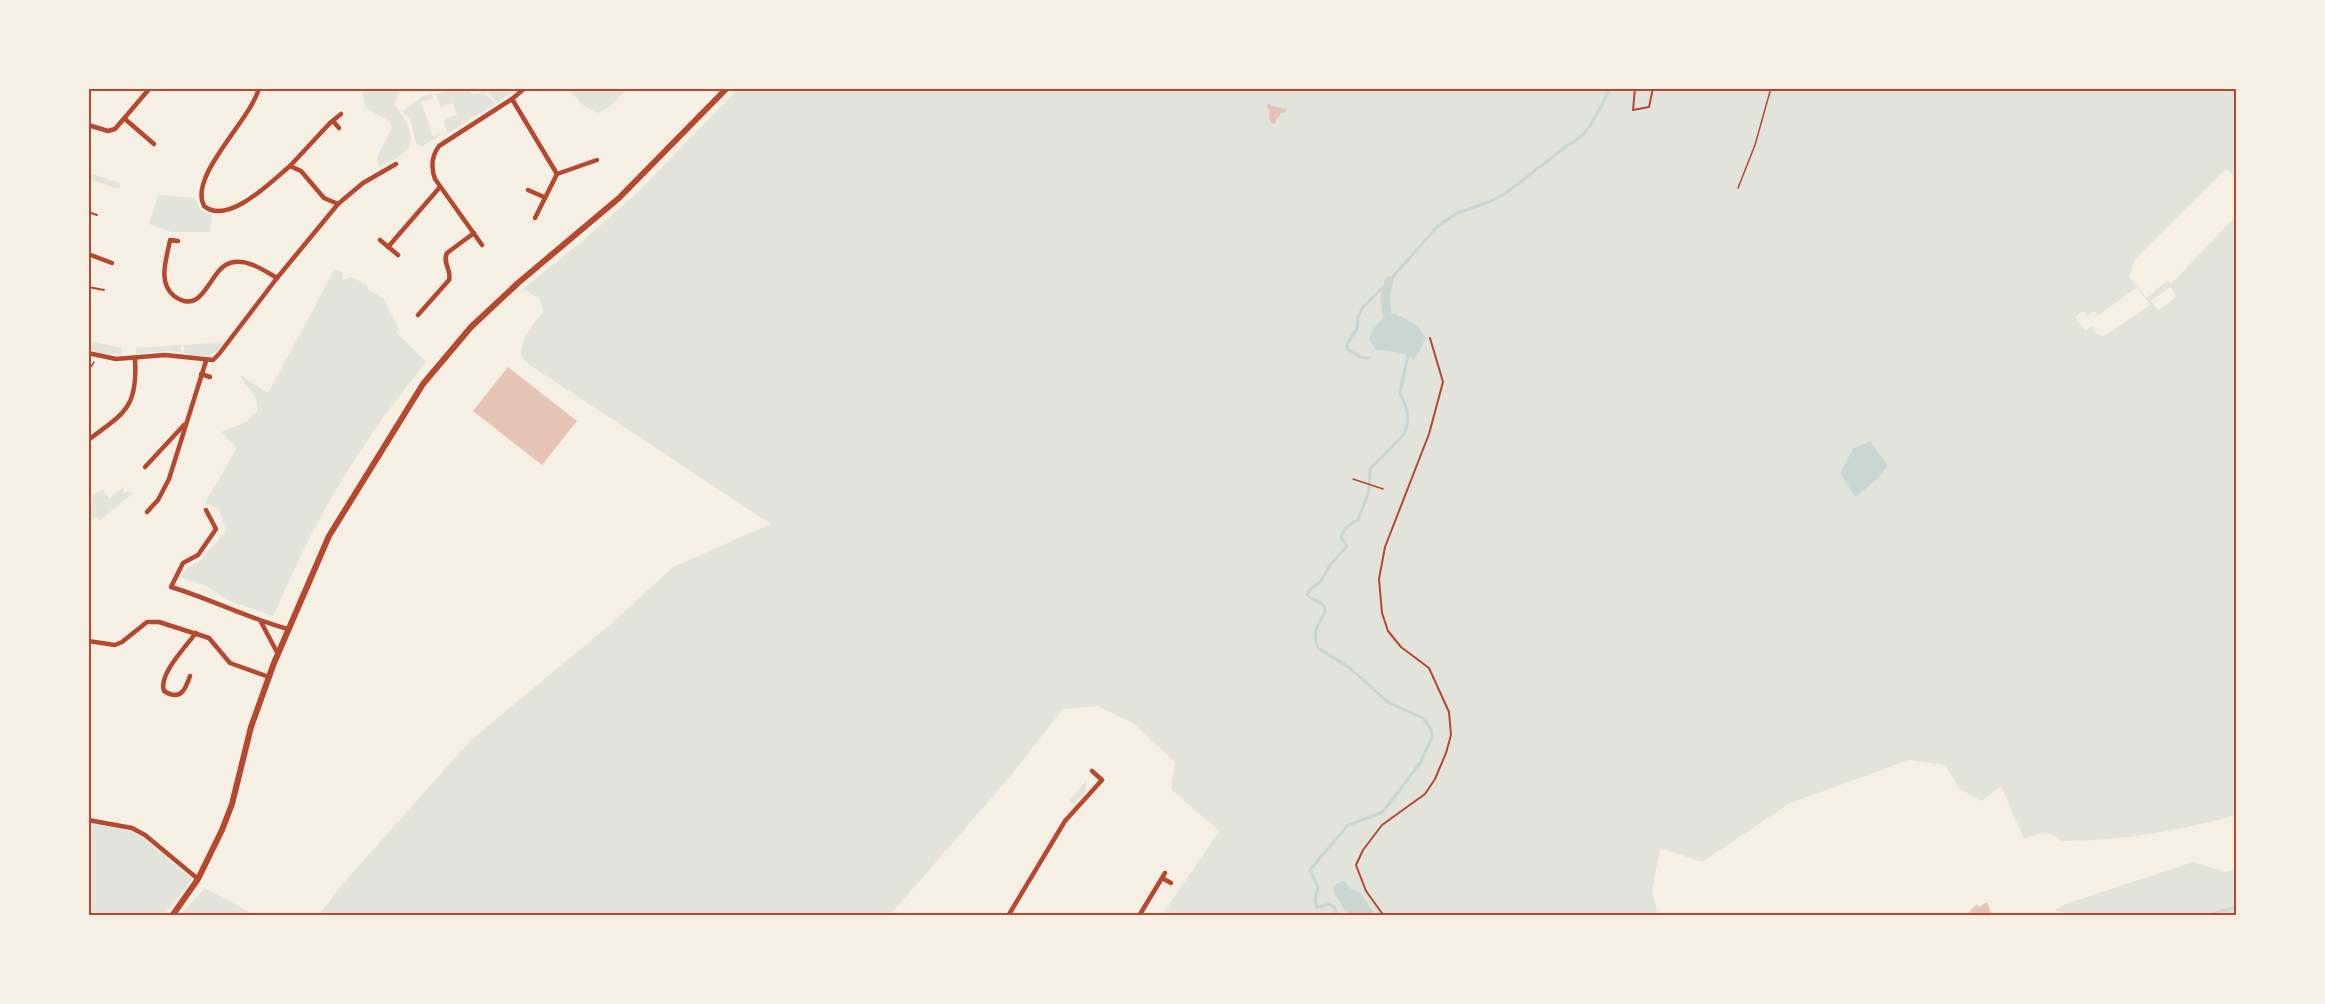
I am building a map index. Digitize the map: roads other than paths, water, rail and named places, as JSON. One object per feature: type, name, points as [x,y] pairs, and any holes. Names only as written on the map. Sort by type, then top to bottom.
[{"type":"main road","points":[[172,915],[198,879],[232,804],[251,727],[269,676],[329,536],[423,384],[471,327],[518,283],[619,198],[727,88]]},
{"type":"street","points":[[259,88],[252,108],[207,174],[200,197],[206,209],[215,211],[237,206],[251,198],[290,166],[341,114]]},
{"type":"street","points":[[483,245],[435,180],[432,166],[435,152],[439,146],[512,99],[525,88]]},
{"type":"street","points":[[88,125],[111,130],[125,119],[146,90]]},
{"type":"street","points":[[512,99],[557,174]]},
{"type":"street","points":[[125,119],[154,144]]},
{"type":"street","points":[[333,121],[339,128]]},
{"type":"street","points":[[535,218],[557,174],[597,160]]},
{"type":"street","points":[[88,353],[98,357],[116,359],[165,355],[213,360],[338,204],[363,183],[396,164]]},
{"type":"street","points":[[290,166],[301,171],[324,198],[338,204]]},
{"type":"street","points":[[388,247],[440,186]]},
{"type":"street","points":[[528,190],[544,198]]},
{"type":"street","points":[[418,315],[450,277],[446,255],[450,249],[474,233]]},
{"type":"street","points":[[178,241],[171,240],[164,273],[170,291],[180,299],[192,300],[203,295],[220,269],[231,263],[256,266],[277,278]]},
{"type":"street","points":[[380,240],[398,255]]},
{"type":"street","points":[[88,254],[112,262]]},
{"type":"street","points":[[442,288],[449,294]]},
{"type":"street","points":[[88,440],[114,421],[127,408],[136,384],[135,358]]},
{"type":"street","points":[[147,512],[158,501],[166,486],[185,424],[193,409],[206,361]]},
{"type":"street","points":[[201,374],[210,376]]},
{"type":"street","points":[[145,467],[185,424]]},
{"type":"street","points":[[206,510],[216,529],[198,555],[183,563],[171,587],[204,597],[213,603],[261,622],[288,629]]},
{"type":"street","points":[[88,641],[110,645],[119,644],[145,624],[154,621],[212,639],[223,656],[231,663],[269,676]]},
{"type":"street","points":[[261,622],[278,654]]},
{"type":"street","points":[[190,676],[185,692],[180,695],[175,696],[164,691],[162,686],[165,674],[196,633]]},
{"type":"street","points":[[1008,915],[1065,821],[1102,780],[1092,771]]},
{"type":"street","points":[[88,820],[132,828],[198,879]]},
{"type":"street","points":[[1139,915],[1163,875],[1171,883]]},
{"type":"lane","points":[[1635,88],[1633,110],[1649,107],[1653,88]]},
{"type":"lane","points":[[88,212],[97,215]]},
{"type":"lane","points":[[88,287],[104,290]]},
{"type":"lane","points":[[1384,915],[1366,891],[1356,865],[1363,850],[1382,825],[1425,794],[1436,779],[1451,735],[1449,712],[1429,668],[1401,648],[1388,631],[1383,613],[1379,579],[1386,547],[1429,434],[1443,382],[1430,338]]},
{"type":"waterway","points":[[1369,358],[1360,357],[1347,349],[1348,342],[1357,329],[1358,317],[1363,307],[1438,226],[1457,213],[1489,202],[1506,193],[1583,135],[1611,88]]},
{"type":"waterway","points":[[1387,315],[1385,298],[1389,281]]},
{"type":"waterway","points":[[1337,916],[1335,908],[1329,904],[1317,908],[1315,900],[1318,887],[1310,870],[1348,825],[1383,812],[1420,763],[1432,737],[1431,729],[1423,718],[1389,703],[1350,668],[1318,648],[1317,627],[1325,609],[1322,604],[1307,595],[1321,581],[1330,565],[1347,546],[1341,537],[1344,531],[1358,520],[1369,491],[1370,469],[1404,434],[1408,422],[1407,410],[1400,392],[1408,355]]},
{"type":"waterway","points":[[2205,916],[2236,907]]}]
